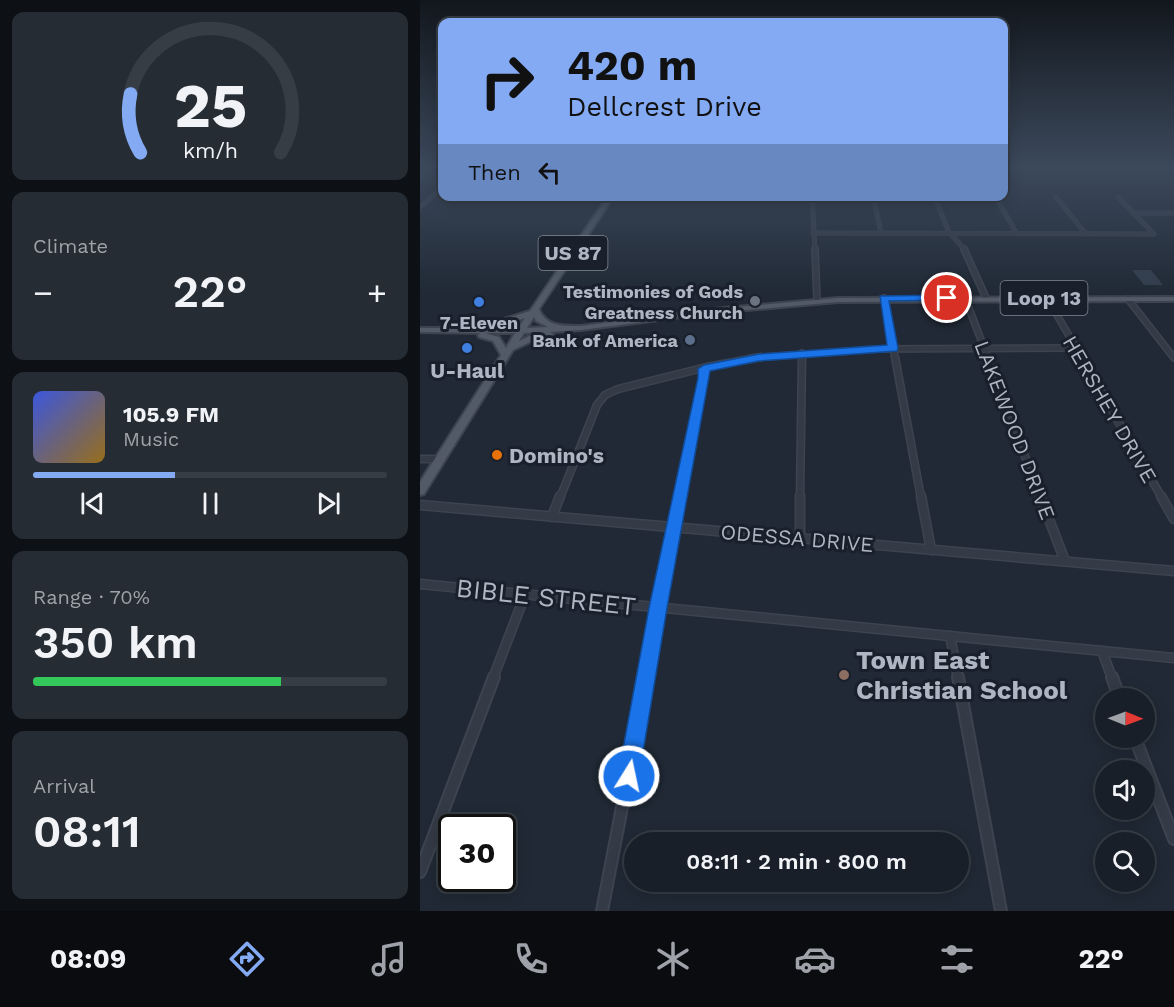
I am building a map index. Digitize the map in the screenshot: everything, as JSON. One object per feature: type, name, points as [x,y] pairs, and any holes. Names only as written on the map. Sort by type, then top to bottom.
[{"type":"main road","name":"US 87","points":[[420,491],[522,329],[602,210]]},
{"type":"main road","name":"Loop 13","points":[[420,326],[576,328],[817,301],[884,298],[1174,299]]},
{"type":"main road","points":[[491,326],[534,311],[539,319],[556,329]]},
{"type":"main road","name":"Loop 13","points":[[420,330],[461,331],[491,326],[514,326],[522,329]]},
{"type":"main road","points":[[461,331],[496,339],[508,352],[539,335],[576,328]]},
{"type":"street","points":[[812,210],[817,301]]},
{"type":"street","points":[[876,210],[881,233]]},
{"type":"street","points":[[940,210],[950,233],[966,251],[986,298]]},
{"type":"street","points":[[1003,210],[1017,234]]},
{"type":"street","points":[[1066,210],[1086,234]]},
{"type":"street","points":[[813,233],[1155,234],[1130,210]]},
{"type":"street","points":[[1133,213],[1174,213]]},
{"type":"street","points":[[884,298],[931,550]]},
{"type":"street","name":"LAKEWOOD DRIVE","points":[[965,298],[1065,561]]},
{"type":"street","name":"HERSHEY DRIVE","points":[[1047,298],[1174,519]]},
{"type":"street","points":[[1128,299],[1174,358]]},
{"type":"street","points":[[552,518],[597,405],[605,395],[618,389],[750,359],[802,353],[893,348],[1075,348]]},
{"type":"street","points":[[800,538],[802,353]]},
{"type":"street","points":[[602,911],[704,369]]},
{"type":"street","points":[[420,459],[440,459]]},
{"type":"street","name":"ODESSA DRIVE","points":[[420,505],[1174,571]]},
{"type":"street","name":"BIBLE STREET","points":[[420,584],[1174,658]]},
{"type":"street","points":[[420,872],[525,595]]},
{"type":"street","points":[[950,636],[1001,911]]},
{"type":"street","points":[[1102,651],[1116,688]]},
{"type":"street","points":[[1139,748],[1174,839]]},
{"type":"building","points":[[1132,270],[1151,270],[1163,285],[1144,285]]},
{"type":"place","name":"Testimonies of Gods Greatness Church","points":[[755,301]]},
{"type":"place","name":"7-Eleven","points":[[479,302]]},
{"type":"place","name":"Bank of America","points":[[690,340]]},
{"type":"place","name":"U-Haul","points":[[467,348]]},
{"type":"place","name":"Domino's","points":[[497,455]]},
{"type":"place","name":"Town East Christian School","points":[[844,675]]},
{"type":"route","points":[[629,776],[658,608],[704,369],[759,357],[893,348],[884,298],[947,298]]}]
